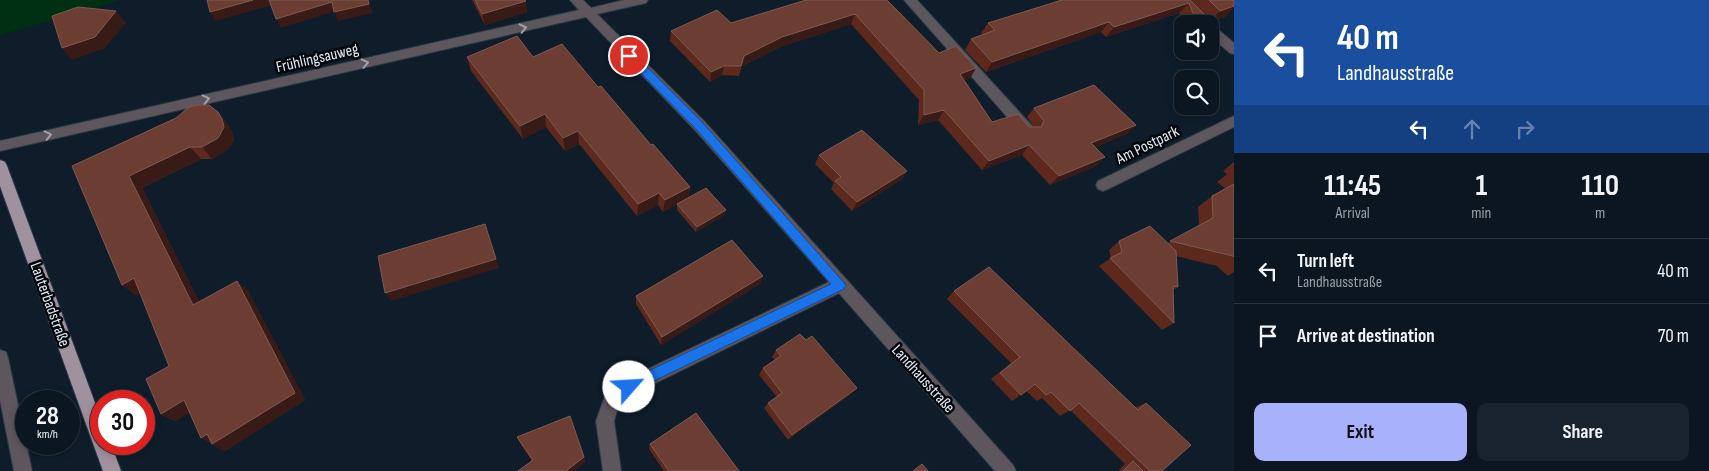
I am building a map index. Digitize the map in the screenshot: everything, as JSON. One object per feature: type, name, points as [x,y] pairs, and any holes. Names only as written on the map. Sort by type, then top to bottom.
[{"type":"main road","name":"Lauterbadstraße","points":[[0,166],[90,410]]},
{"type":"main road","name":"Lauterbadstraße","points":[[106,455],[112,471]]},
{"type":"street","name":"Landhausstraße","points":[[576,0],[700,126],[1007,471]]},
{"type":"street","name":"Frühlingsauweg","points":[[0,146],[642,0]]},
{"type":"street","points":[[910,0],[1028,131]]},
{"type":"street","points":[[1178,0],[1194,15]]},
{"type":"street","points":[[1219,37],[1234,50]]},
{"type":"street","name":"Am Postpark","points":[[1103,185],[1234,121]]},
{"type":"street","points":[[612,471],[605,421],[612,399],[629,387],[840,285]]},
{"type":"street","points":[[0,358],[23,471]]},
{"type":"green space","points":[[0,0],[121,0],[0,35]]},
{"type":"building","points":[[207,0],[253,0],[210,12]]},
{"type":"building","points":[[269,0],[368,0],[369,4],[334,12],[332,2],[276,19]]},
{"type":"building","points":[[475,0],[525,0],[526,1],[482,14]]},
{"type":"building","points":[[806,0],[887,0],[939,53],[956,46],[976,68],[960,74],[992,122],[1018,114],[1029,127],[1041,127],[1044,121],[1034,108],[1094,85],[1136,125],[1091,143],[1105,157],[1059,176],[1029,145],[989,161],[944,110],[924,115],[924,90],[855,14],[782,37],[744,56],[741,66],[724,66],[711,72],[671,31],[717,10],[731,23]]},
{"type":"building","points":[[1062,0],[1190,0],[1205,15],[1194,15],[1189,3],[1114,27],[1109,22],[992,62],[971,39],[995,30],[988,23]]},
{"type":"building","points":[[1209,0],[1234,0],[1234,6],[1220,11]]},
{"type":"building","points":[[78,7],[116,11],[95,37],[62,48],[52,16]]},
{"type":"building","points":[[517,36],[533,57],[562,44],[598,87],[601,86],[690,187],[665,200],[659,193],[638,204],[578,131],[563,138],[545,114],[520,126],[467,57]]},
{"type":"building","points":[[209,105],[218,112],[224,127],[218,138],[202,147],[190,147],[129,176],[193,305],[237,281],[295,393],[212,444],[207,434],[201,438],[184,400],[161,414],[155,400],[155,390],[151,390],[146,379],[169,366],[134,278],[122,285],[72,166],[176,118],[189,107]]},
{"type":"building","points":[[862,130],[907,171],[857,202],[835,181],[841,177],[819,155]]},
{"type":"building","points":[[1234,184],[1234,257],[1170,241],[1213,218],[1212,196]]},
{"type":"building","points":[[706,188],[726,210],[697,227],[677,204]]},
{"type":"building","points":[[485,224],[496,259],[385,293],[378,256]]},
{"type":"building","points":[[1150,226],[1176,251],[1178,287],[1173,286],[1174,323],[1110,258],[1122,252],[1119,241]]},
{"type":"building","points":[[732,240],[763,276],[662,337],[636,296]]},
{"type":"building","points":[[989,267],[1138,410],[1146,403],[1191,445],[1162,471],[1150,471],[1079,403],[1070,411],[1051,392],[1046,395],[1035,384],[1021,395],[1000,373],[1020,357],[954,291]]},
{"type":"building","points":[[800,334],[806,340],[812,336],[857,388],[792,435],[768,403],[782,393],[763,368],[781,356],[776,350]]},
{"type":"building","points":[[696,413],[739,471],[669,471],[650,444]]},
{"type":"building","points":[[570,416],[584,457],[566,471],[518,471],[533,460],[517,437]]},
{"type":"building","points":[[1133,461],[1143,471],[1123,471]]},
{"type":"building","points":[[922,464],[928,471],[913,471]]},
{"type":"route","points":[[629,56],[700,126],[840,285],[629,387]]}]
